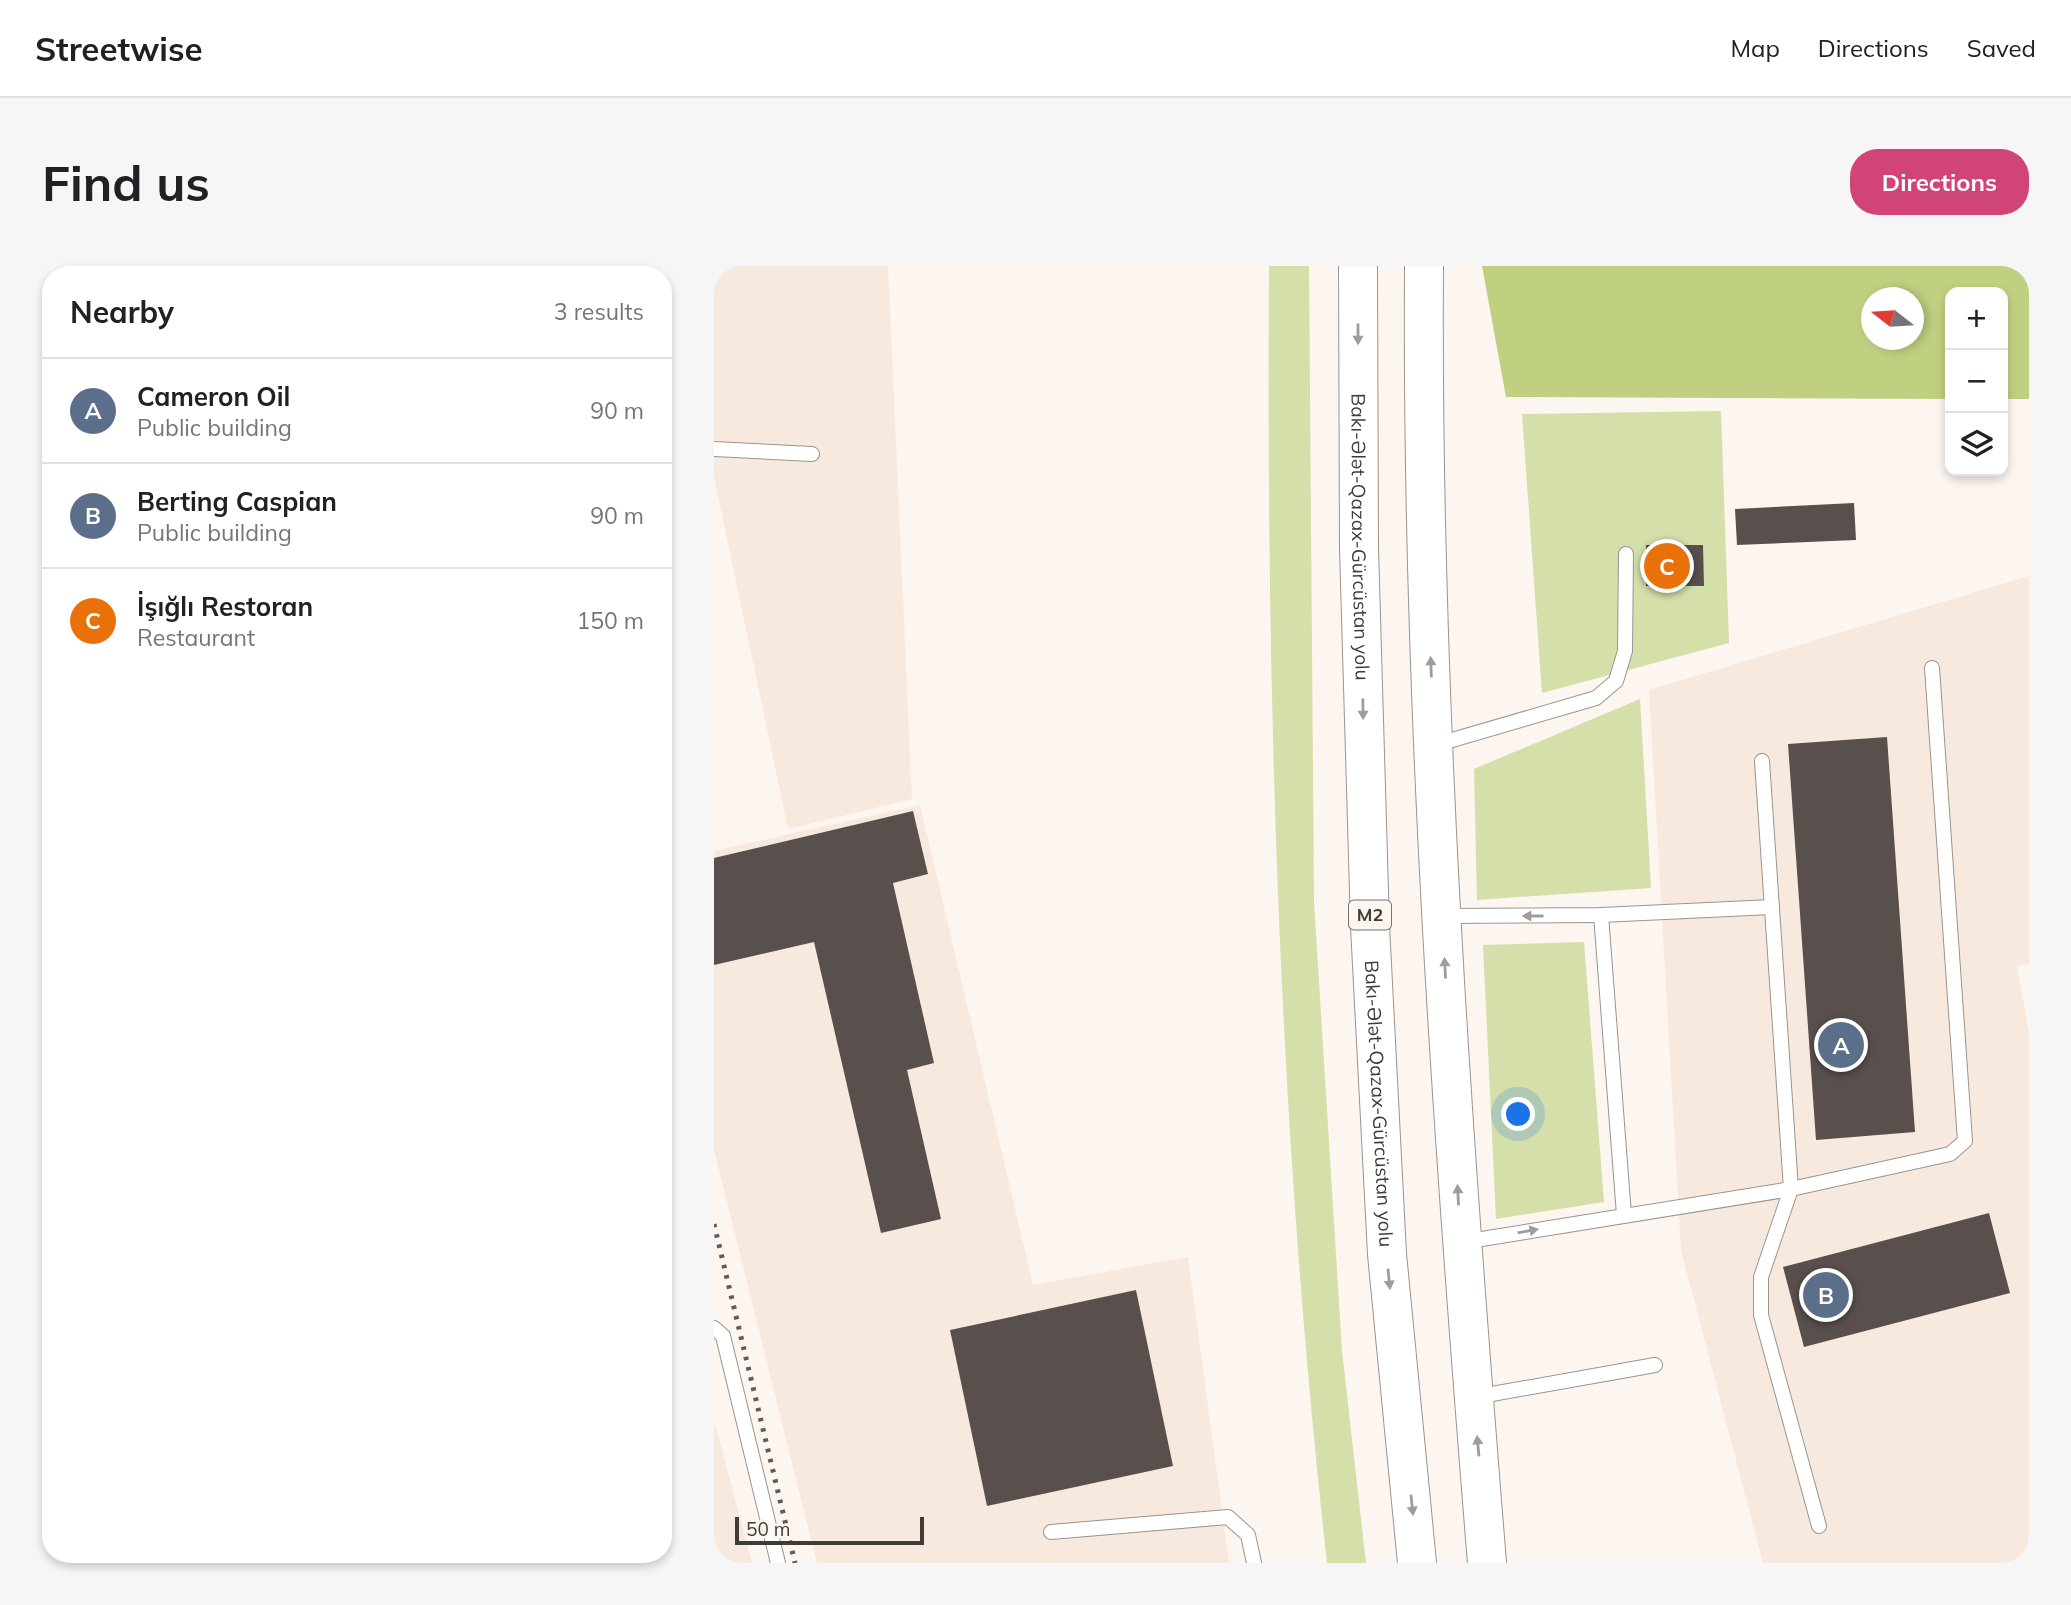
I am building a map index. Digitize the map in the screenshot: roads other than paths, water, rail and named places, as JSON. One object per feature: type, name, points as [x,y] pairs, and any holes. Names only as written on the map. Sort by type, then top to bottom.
[{"type":"highway","name":"Bakı-Ələt-Qazax-Gürcüstan yolu","points":[[1358,266],[1359,548],[1371,939],[1387,1254],[1418,1563]]},
{"type":"highway","points":[[1424,266],[1426,545],[1441,916],[1461,1243],[1487,1563]]},
{"type":"lane","points":[[714,449],[812,454]]},
{"type":"lane","points":[[1434,745],[1596,698],[1616,681],[1625,651],[1626,554]]},
{"type":"lane","points":[[1461,1243],[1791,1189],[1950,1154],[1965,1141],[1932,668]]},
{"type":"lane","points":[[1762,761],[1791,1189],[1761,1277],[1761,1315],[1819,1526]]},
{"type":"lane","points":[[1441,916],[1601,915],[1772,907]]},
{"type":"lane","points":[[1601,915],[1624,1215]]},
{"type":"lane","points":[[714,1328],[723,1336],[778,1563]]},
{"type":"lane","points":[[1474,1397],[1655,1365]]},
{"type":"lane","points":[[1051,1532],[1228,1517],[1248,1535],[1254,1563]]},
{"type":"railway","points":[[714,1224],[795,1563]]},
{"type":"place","name":"İşığlı Restoran","points":[[1667,566]]},
{"type":"place","name":"Cameron Oil","points":[[1841,1045]]},
{"type":"place","name":"Berting Caspian","points":[[1826,1295]]}]
